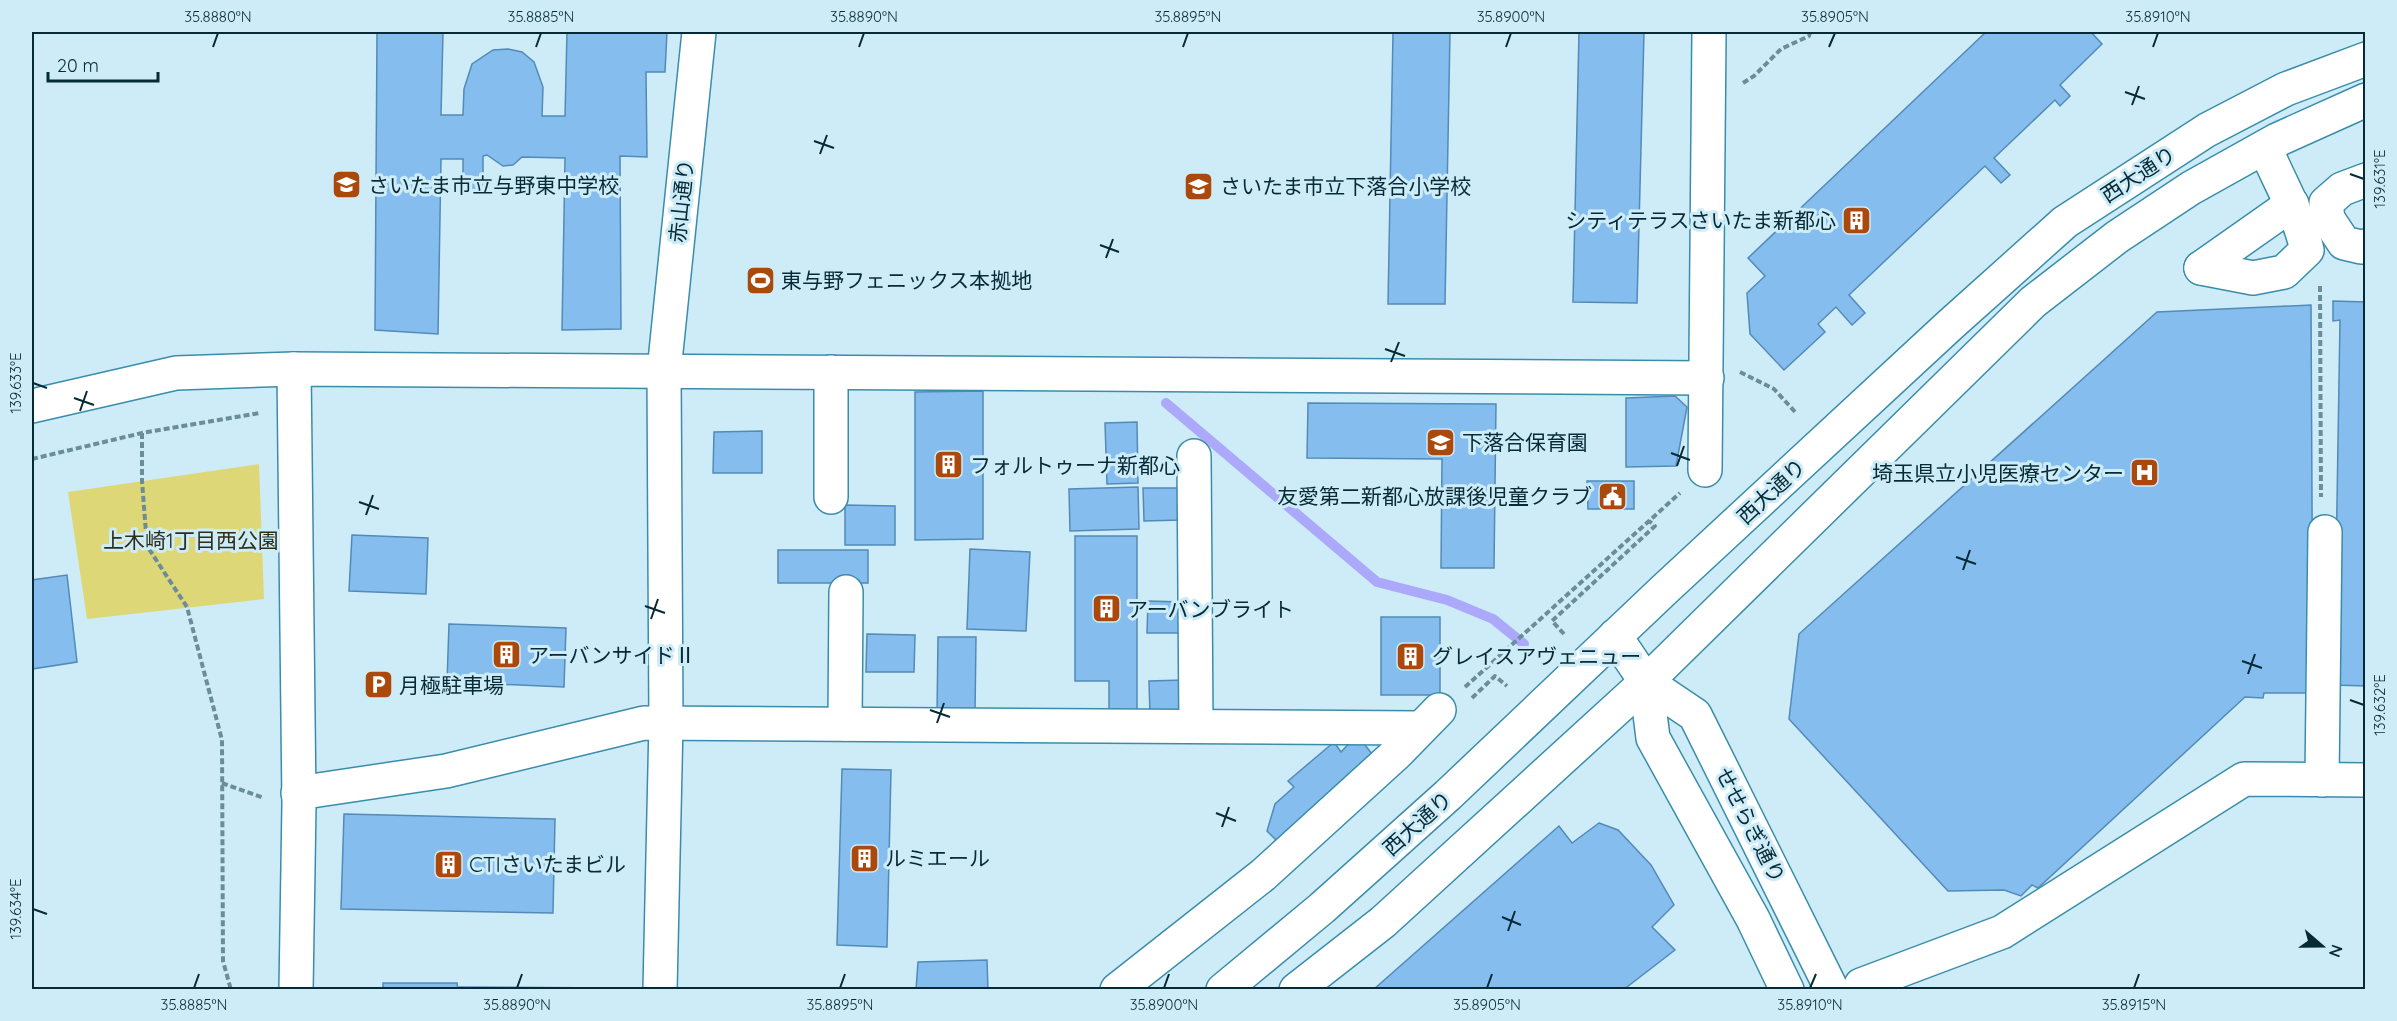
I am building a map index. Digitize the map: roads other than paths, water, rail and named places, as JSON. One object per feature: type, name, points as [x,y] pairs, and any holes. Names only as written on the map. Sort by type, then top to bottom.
[{"type":"street","name":"赤山通り","points":[[660,990],[666,723],[664,371],[699,32]]},
{"type":"street","points":[[1705,470],[1719,375],[1709,32]]},
{"type":"street","name":"西大通り","points":[[1223,990],[1322,908],[1448,795],[1615,636],[2064,222],[2207,130],[2286,89],[2366,59]]},
{"type":"street","name":"西大通り","points":[[1296,990],[1383,922],[1646,682],[2033,302],[2117,237],[2191,188],[2265,147],[2366,100]]},
{"type":"street","points":[[2265,147],[2278,179],[2292,204]]},
{"type":"street","points":[[2366,180],[2342,189],[2326,203],[2328,219],[2344,243],[2361,248],[2366,246]]},
{"type":"street","points":[[294,369],[298,798],[296,990]]},
{"type":"street","points":[[32,406],[176,373],[294,369],[1170,375],[1719,375]]},
{"type":"street","points":[[831,372],[831,497]]},
{"type":"street","points":[[1194,456],[1196,726]]},
{"type":"street","points":[[2322,780],[2323,520]]},
{"type":"street","points":[[845,724],[846,592]]},
{"type":"street","name":"せせらぎ通り","points":[[1615,636],[1646,682],[1695,715],[1852,988]]},
{"type":"street","name":"せせらぎ通り","points":[[1646,682],[1653,738],[1753,919],[1787,990]]},
{"type":"street","points":[[298,798],[446,771],[644,723],[1196,726],[1429,719],[1396,753],[1263,875],[1117,990]]},
{"type":"street","points":[[1852,988],[2002,932],[2244,779],[2366,780]]},
{"type":"waterway","points":[[1166,403],[1377,582],[1447,600],[1493,619],[1524,644]]},
{"type":"place","name":"さいたま市立与野東中学校","points":[[347,185]]},
{"type":"place","name":"さいたま市立下落合小学校","points":[[1199,186]]},
{"type":"place","name":"シティテラスさいたま新都心","points":[[1857,220]]},
{"type":"place","name":"東与野フェニックス本拠地","points":[[760,280]]},
{"type":"place","name":"下落合保育園","points":[[1441,442]]},
{"type":"place","name":"フォルトゥーナ新都心","points":[[949,465]]},
{"type":"place","name":"埼玉県立小児医療センター","points":[[2145,473]]},
{"type":"place","name":"友愛第二新都心放課後児童クラブ","points":[[1613,496]]},
{"type":"place","name":"アーバンブライト","points":[[1106,609]]},
{"type":"place","name":"アーバンサイドⅡ","points":[[507,655]]},
{"type":"place","name":"グレイスアヴェニュー","points":[[1411,656]]},
{"type":"place","name":"月極駐車場","points":[[378,685]]},
{"type":"place","name":"ルミエール","points":[[864,858]]},
{"type":"place","name":"CTIさいたまビル","points":[[448,864]]},
{"type":"park label","name":"上木崎1丁目西公園","points":[[191,540]]}]
